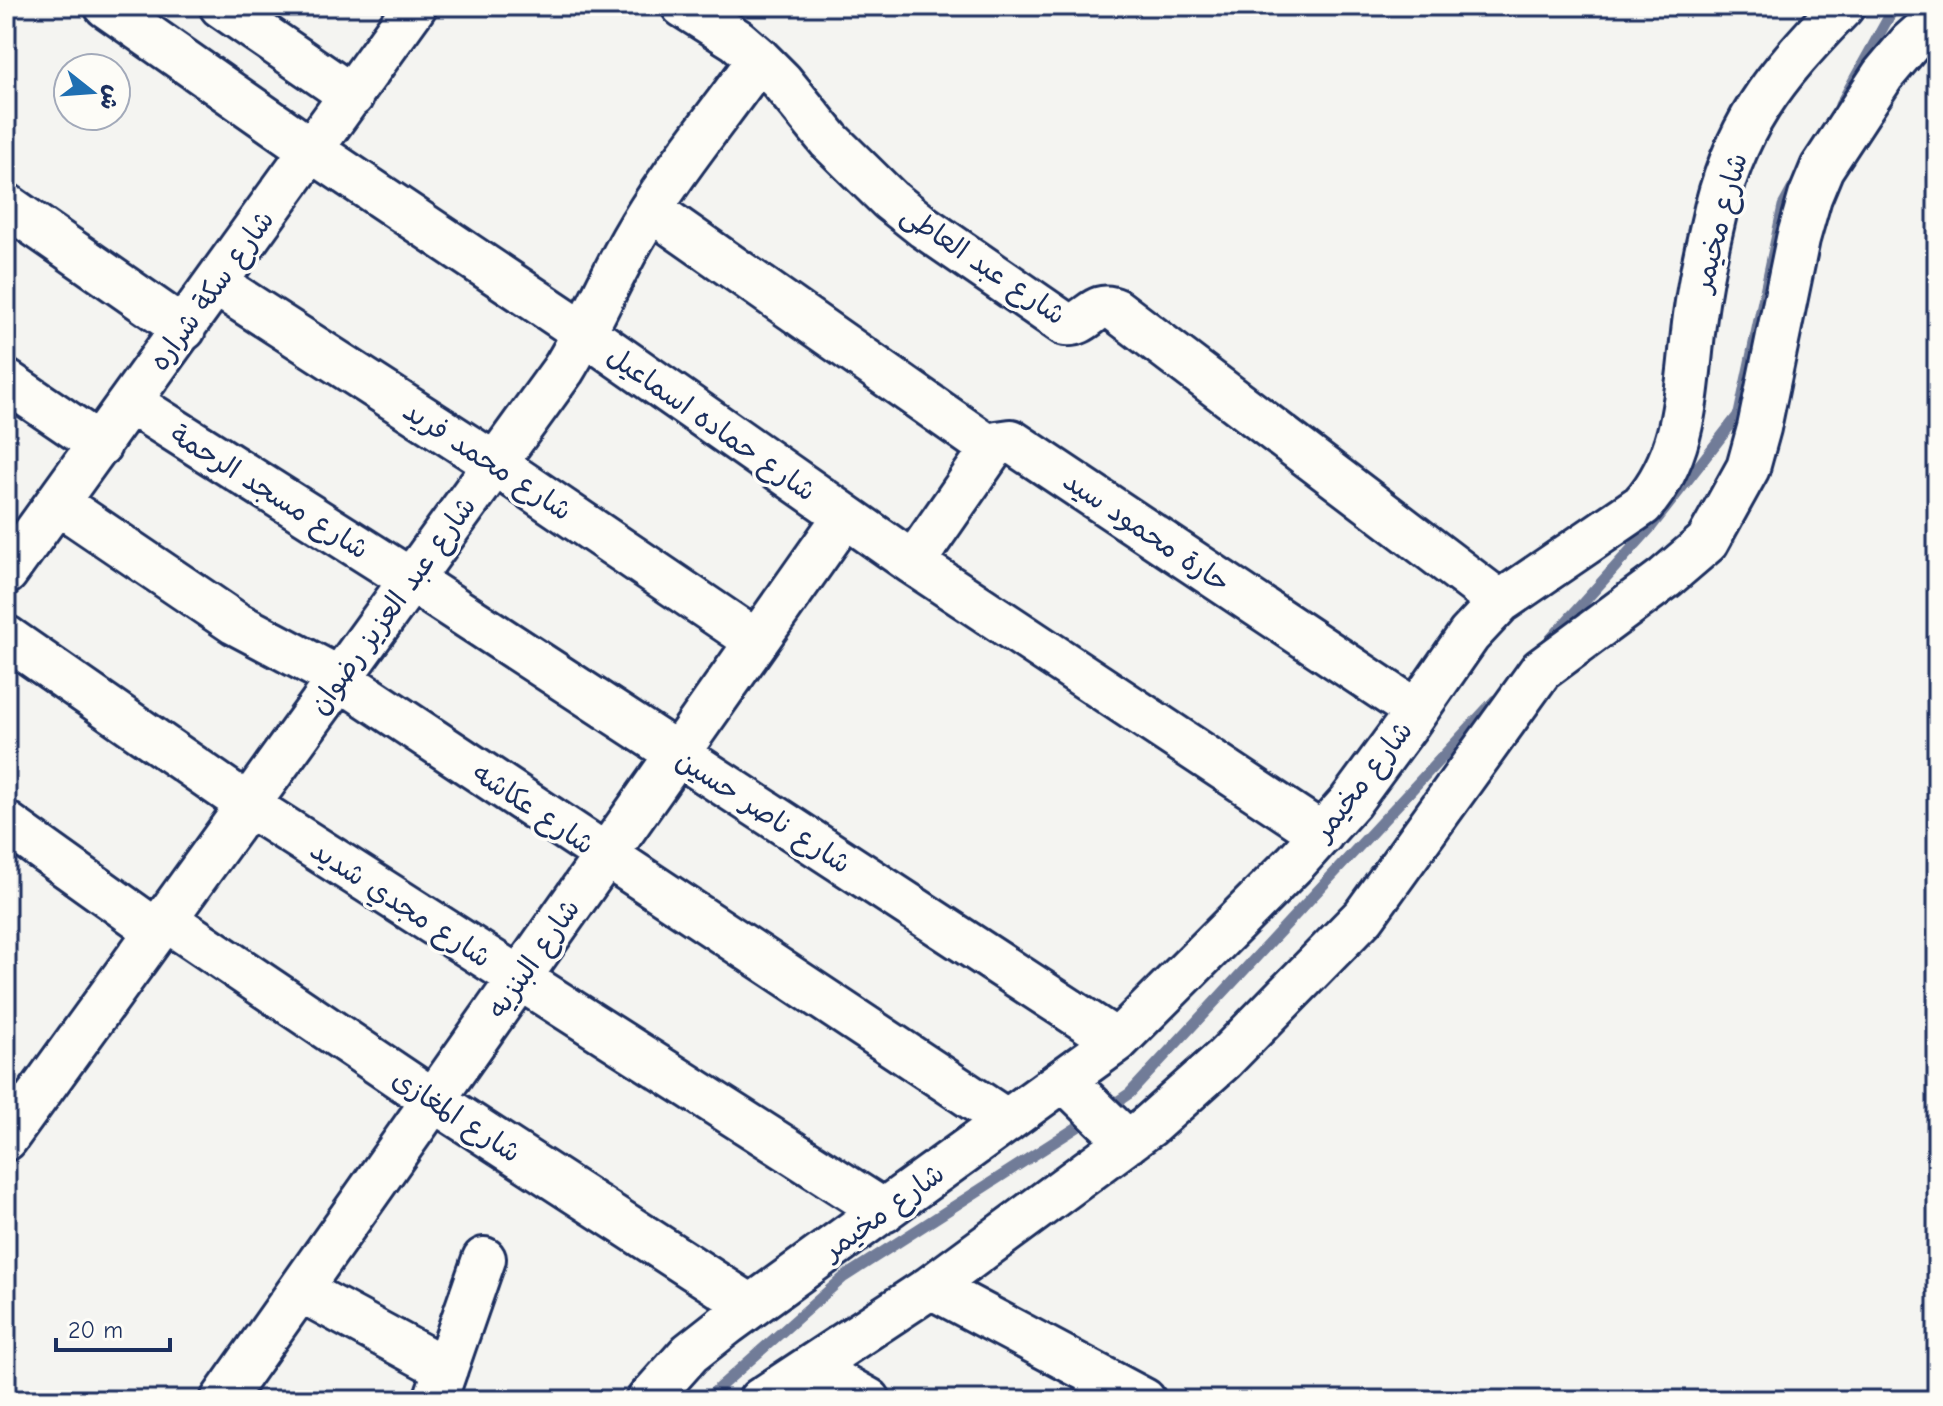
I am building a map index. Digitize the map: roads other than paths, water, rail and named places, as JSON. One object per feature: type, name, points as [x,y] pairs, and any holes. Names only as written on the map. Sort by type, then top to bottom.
[{"type":"street","name":"شارع حماده اسماعيل","points":[[106,6],[313,151],[586,334],[913,563],[1322,834]]},
{"type":"street","points":[[221,6],[352,96]]},
{"type":"street","name":"شارع سكة شراره","points":[[6,573],[415,6]]},
{"type":"street","name":"شارع عبد العاطى","points":[[683,6],[737,40],[759,59],[859,171],[924,227],[1065,324],[1082,322],[1101,307],[1116,310],[1500,602]]},
{"type":"street","name":"شارع مخيمر","points":[[648,1400],[690,1353],[751,1306],[1117,1041],[1322,834],[1367,780],[1469,635],[1500,602],[1642,505],[1658,487],[1672,457],[1683,416],[1695,312],[1712,224],[1728,170],[1744,129],[1764,95],[1843,6]]},
{"type":"street","points":[[760,1400],[931,1287],[1128,1142],[1224,1059],[1364,916],[1541,670],[1665,578],[1707,542],[1748,468],[1798,239],[1822,168],[1883,75],[1910,43],[1937,19]]},
{"type":"street","name":"شارع عبد العزيز رضوان","points":[[6,1139],[563,370],[586,334],[631,240],[759,59]]},
{"type":"street","points":[[6,205],[184,329]]},
{"type":"street","points":[[651,210],[992,449],[913,563]]},
{"type":"street","name":"شارع محمد فريد","points":[[216,284],[495,464],[756,641]]},
{"type":"street","points":[[6,381],[100,445]]},
{"type":"street","name":"شارع مسجد الرحمة","points":[[130,402],[411,580]]},
{"type":"street","name":"حارة محمود سيد","points":[[992,449],[1004,441],[1017,443],[1416,711]]},
{"type":"street","name":"شارع عكاشه","points":[[58,503],[235,623],[339,678],[1007,1121]]},
{"type":"street","name":"شارع البنزيه","points":[[222,1400],[845,516]]},
{"type":"street","name":"شارع ناصر حسين","points":[[411,580],[1117,1041]]},
{"type":"street","name":"شارع مجدي شديد","points":[[6,637],[248,805],[884,1211]]},
{"type":"street","name":"شارع المغازى","points":[[6,823],[751,1306]]},
{"type":"street","points":[[1064,1080],[1128,1142]]},
{"type":"street","points":[[300,1290],[440,1385],[484,1259]]},
{"type":"street","points":[[931,1287],[1144,1400]]},
{"type":"street","points":[[810,1367],[869,1400]]},
{"type":"waterway","points":[[1840,105],[1891,13],[1899,6]]},
{"type":"waterway","points":[[1547,643],[1652,526],[1739,414],[1783,206],[1794,186]]},
{"type":"waterway","points":[[1105,1110],[1130,1093],[1495,700]]},
{"type":"waterway","points":[[705,1400],[844,1277],[1090,1119]]}]
